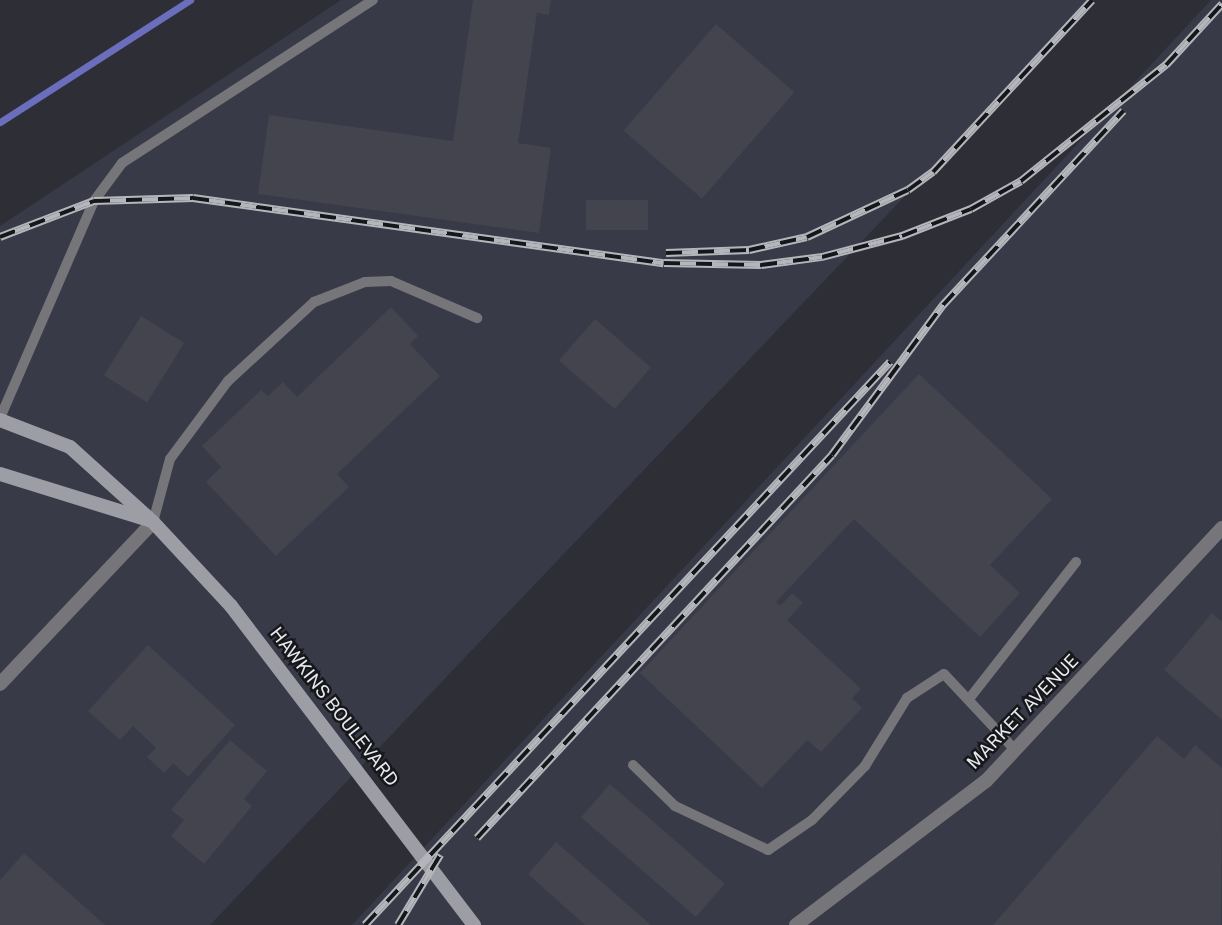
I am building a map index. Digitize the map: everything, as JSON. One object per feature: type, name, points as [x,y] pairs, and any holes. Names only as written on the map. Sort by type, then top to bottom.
[{"type":"main road","name":"HAWKINS BOULEVARD","points":[[0,419],[70,447],[153,522],[231,606],[474,925]]},
{"type":"main road","name":"HAWKINS BOULEVARD","points":[[2,478],[153,522]]},
{"type":"street","points":[[0,684],[153,522]]},
{"type":"street","name":"MARKET AVENUE","points":[[796,925],[986,782],[1222,528]]},
{"type":"lane","points":[[0,419],[94,201],[122,163],[373,0]]},
{"type":"lane","points":[[153,522],[170,458],[228,381],[314,302],[365,282],[391,281],[477,317]]},
{"type":"lane","points":[[969,699],[1076,562]]},
{"type":"lane","points":[[632,765],[675,806],[768,850],[812,820],[865,766],[907,698],[944,674],[1015,750]]},
{"type":"shaded area","points":[[341,0],[1092,0],[210,925],[0,925],[0,226]]},
{"type":"shaded area","points":[[1211,0],[1222,0],[1222,925],[352,925]]},
{"type":"building","points":[[473,0],[551,0],[549,15],[537,13],[518,143],[551,148],[539,233],[258,194],[269,115],[453,141]]},
{"type":"building","points":[[716,24],[794,92],[702,199],[623,130]]},
{"type":"building","points":[[586,200],[648,200],[648,230],[586,230]]},
{"type":"building","points":[[391,307],[418,336],[410,344],[440,376],[337,474],[349,487],[276,556],[206,482],[221,467],[202,446],[261,390],[268,396],[283,382],[297,397]]},
{"type":"building","points":[[141,316],[184,343],[147,402],[104,375]]},
{"type":"building","points":[[595,319],[651,368],[615,409],[559,361]]},
{"type":"building","points":[[919,374],[1052,499],[990,565],[1020,593],[980,637],[854,519],[776,602],[780,606],[792,593],[803,603],[787,620],[861,689],[852,698],[862,708],[821,752],[807,740],[762,788],[640,673]]},
{"type":"building","points":[[1212,613],[1222,622],[1222,720],[1164,670]]},
{"type":"building","points":[[148,645],[235,725],[188,777],[173,763],[164,773],[147,757],[156,748],[133,726],[120,740],[88,711]]},
{"type":"building","points":[[1157,736],[1184,759],[1195,745],[1222,768],[1221,925],[993,925]]},
{"type":"building","points":[[230,740],[267,771],[244,799],[252,806],[204,864],[171,836],[184,820],[171,810]]},
{"type":"building","points":[[610,784],[725,884],[696,917],[581,817]]},
{"type":"building","points":[[556,842],[651,925],[585,925],[528,874]]},
{"type":"building","points":[[24,853],[105,925],[0,925],[0,880]]},
{"type":"waterway","points":[[0,122],[190,0]]},
{"type":"railway","points":[[666,253],[749,250],[807,237],[908,190],[933,172],[1092,0]]},
{"type":"railway","points":[[0,237],[94,201],[193,198],[664,263],[761,265],[822,257],[902,236],[971,209],[1021,181],[1166,65],[1222,4]]},
{"type":"railway","points":[[477,838],[832,455],[943,305],[1123,111]]},
{"type":"railway","points":[[365,925],[890,362]]},
{"type":"railway","points":[[398,925],[440,855]]}]
